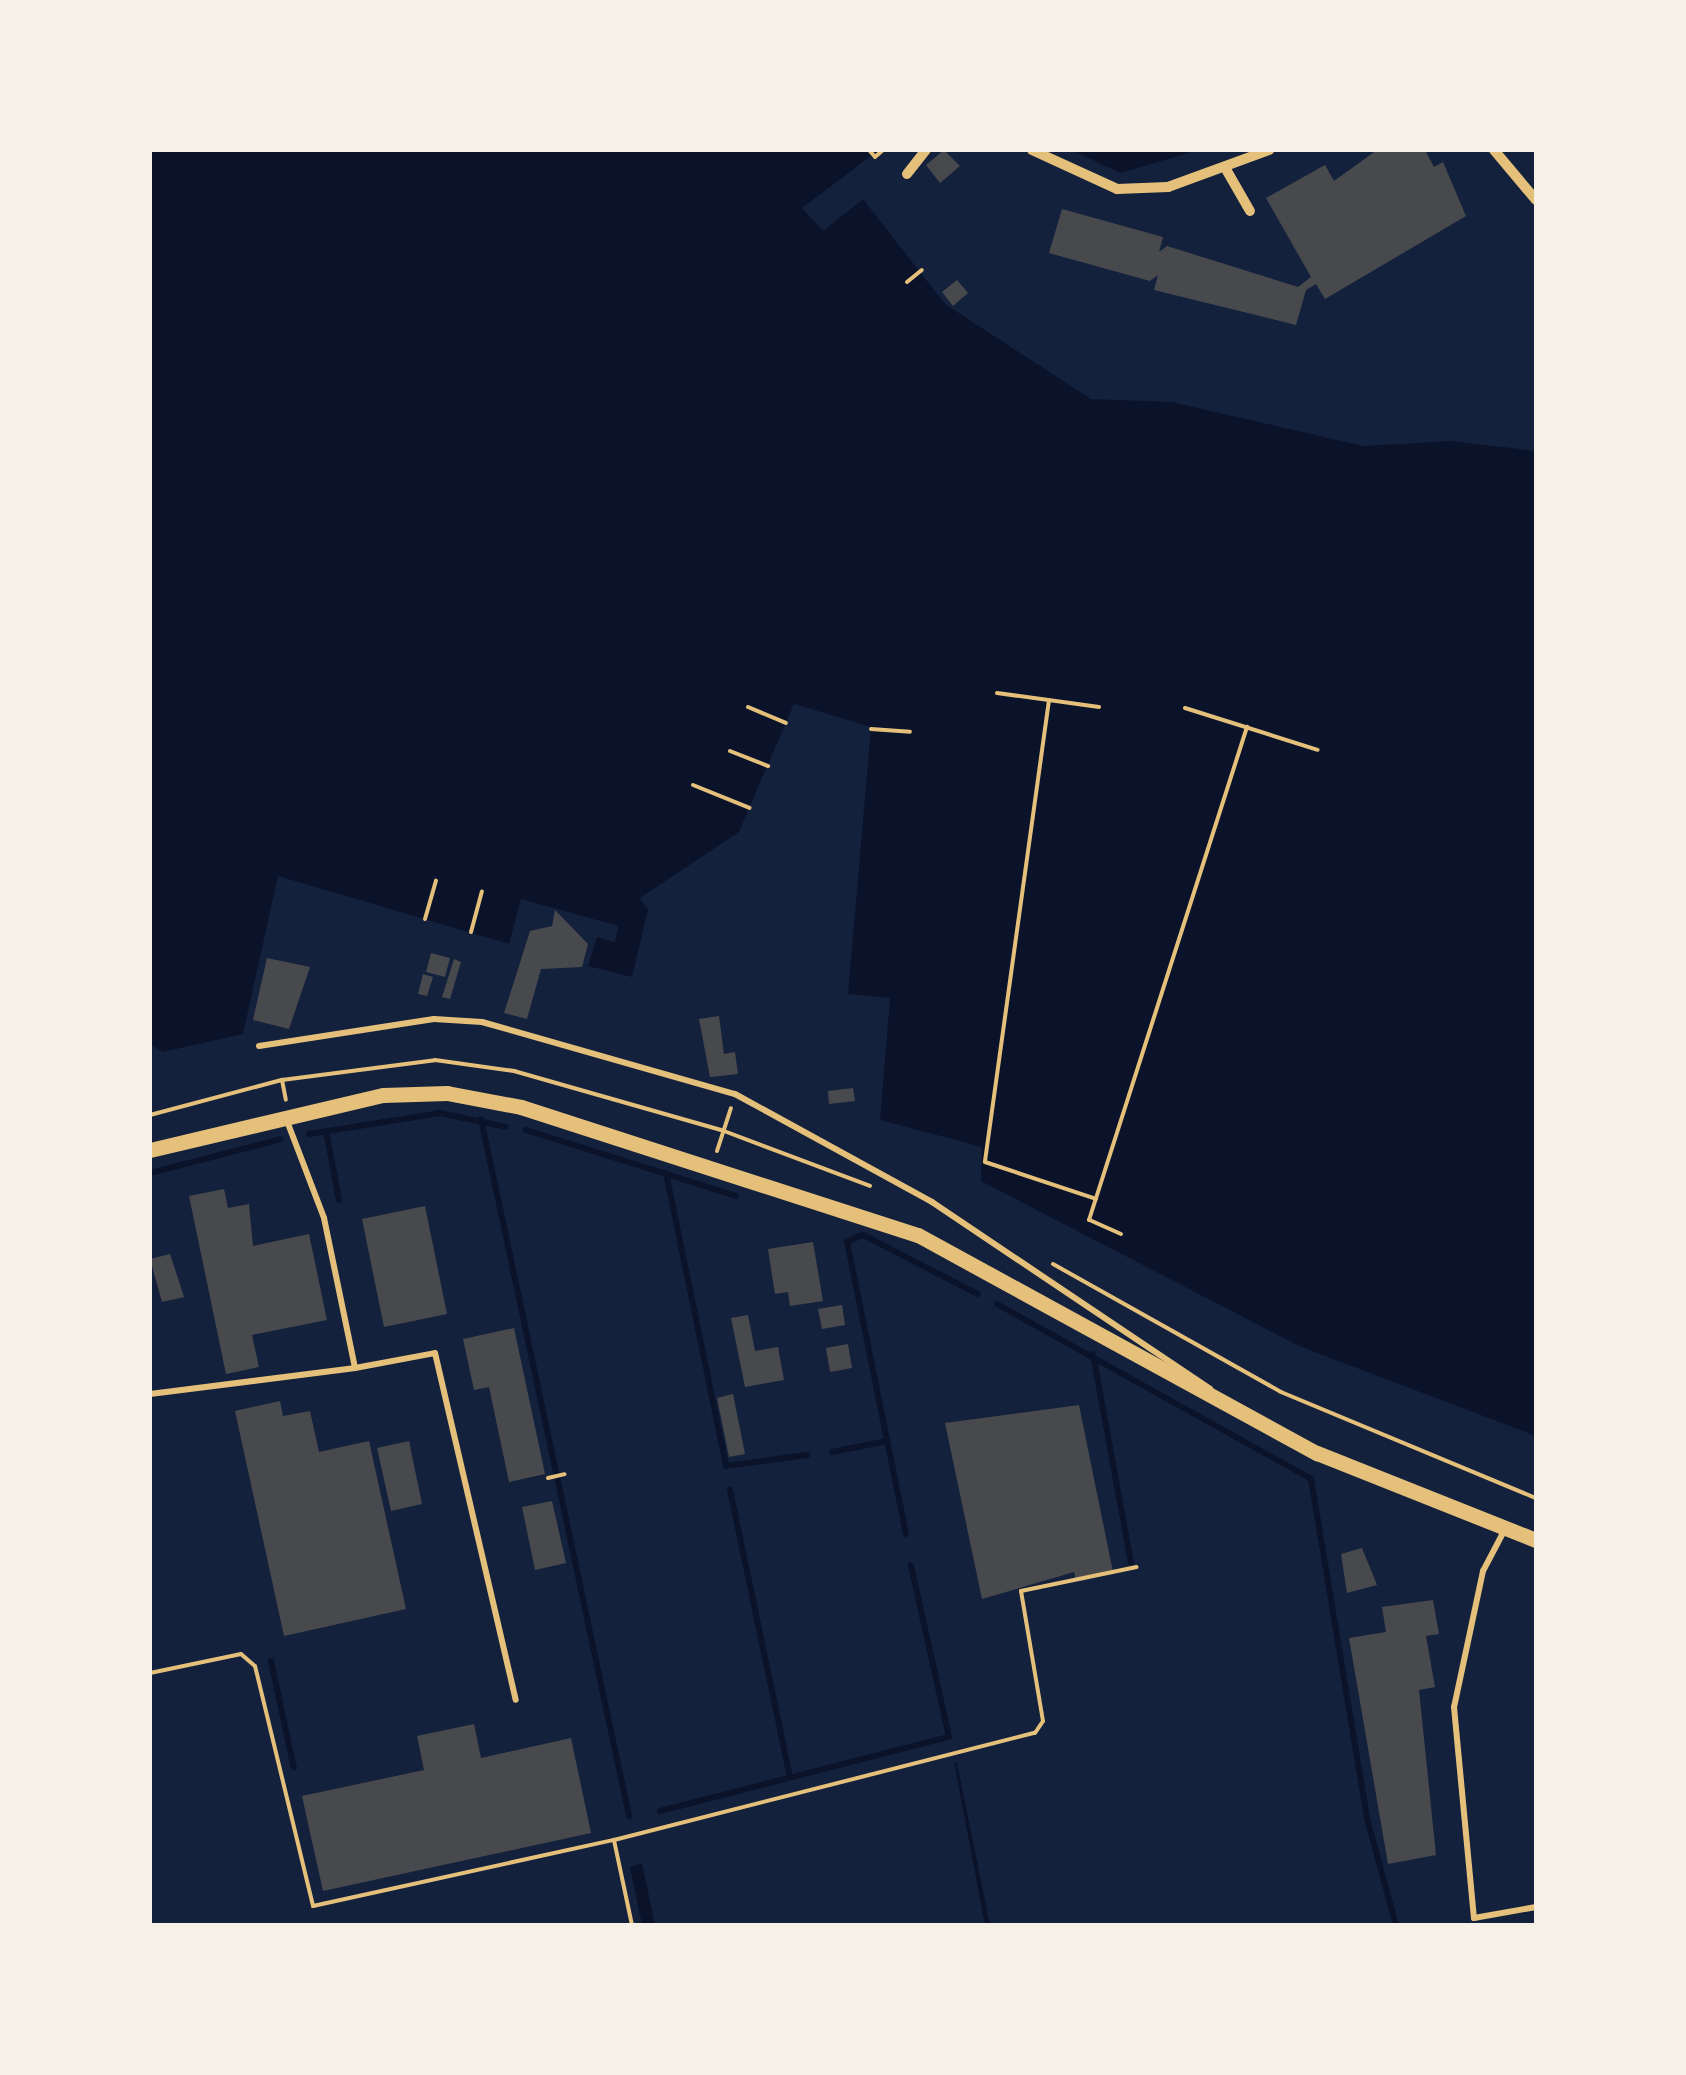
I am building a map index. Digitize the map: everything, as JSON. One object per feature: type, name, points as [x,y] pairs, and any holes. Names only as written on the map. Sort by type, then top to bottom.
[{"type":"street","points":[[907,174],[926,150]]},
{"type":"street","points":[[1032,150],[1118,189],[1228,171],[1270,150]]},
{"type":"street","points":[[1494,150],[1536,200]]},
{"type":"street","points":[[1228,171],[1250,211]]},
{"type":"street","points":[[150,1150],[286,1115],[447,1093],[712,1165],[918,1236],[1318,1453],[1536,1540]]},
{"type":"lane","points":[[259,1046],[434,1019],[482,1022],[735,1094],[932,1202],[1192,1369],[1221,1402]]},
{"type":"lane","points":[[286,1115],[324,1218],[355,1368]]},
{"type":"lane","points":[[150,1394],[355,1368],[435,1352],[516,1700]]},
{"type":"lane","points":[[1505,1528],[1483,1570],[1454,1707],[1474,1918],[1536,1908]]},
{"type":"path","points":[[869,150],[884,150]]},
{"type":"path","points":[[1119,150],[1138,150]]},
{"type":"path","points":[[907,282],[922,270]]},
{"type":"path","points":[[997,693],[1100,707]]},
{"type":"path","points":[[1049,700],[985,1162],[1096,1198]]},
{"type":"path","points":[[748,707],[786,723]]},
{"type":"path","points":[[1185,708],[1318,750]]},
{"type":"path","points":[[1121,1234],[1090,1220],[1247,727]]},
{"type":"path","points":[[871,730],[910,732]]},
{"type":"path","points":[[730,751],[768,766]]},
{"type":"path","points":[[693,784],[750,808]]},
{"type":"path","points":[[425,919],[436,881]]},
{"type":"path","points":[[471,932],[482,891]]},
{"type":"path","points":[[712,1165],[731,1109]]},
{"type":"path","points":[[548,1478],[565,1474]]},
{"type":"path","points":[[150,1672],[240,1654],[255,1666],[313,1906],[614,1840],[1035,1732],[1043,1721],[1021,1591],[1137,1568]]},
{"type":"path","points":[[614,1840],[632,1925]]},
{"type":"water","points":[[150,150],[879,150],[802,208],[823,231],[863,199],[945,304],[1091,399],[1172,402],[1363,446],[1452,441],[1536,451],[1536,1436],[1299,1346],[981,1181],[982,1147],[880,1120],[890,998],[848,994],[871,727],[794,704],[739,832],[640,898],[648,910],[632,977],[588,966],[597,937],[615,942],[618,926],[521,899],[509,944],[278,876],[243,1034],[163,1052],[150,1044]]},
{"type":"water","points":[[1072,150],[1199,150],[1120,173]]},
{"type":"water","points":[[954,1762],[957,1763],[990,1925],[985,1925]]},
{"type":"water","points":[[642,1863],[655,1925],[642,1925],[630,1867]]},
{"type":"building","points":[[944,150],[960,166],[940,183],[926,165]]},
{"type":"building","points":[[1377,150],[1425,150],[1434,167],[1443,162],[1466,216],[1325,299],[1316,284],[1306,290],[1296,325],[1154,290],[1158,275],[1150,281],[1049,253],[1062,209],[1163,237],[1159,252],[1167,246],[1298,287],[1311,277],[1266,198],[1325,165],[1334,181]]},
{"type":"building","points":[[957,280],[968,293],[953,306],[942,292]]},
{"type":"building","points":[[555,910],[588,944],[582,967],[541,969],[527,1019],[504,1013],[530,931],[552,926]]},
{"type":"building","points":[[431,953],[450,958],[445,977],[426,972]]},
{"type":"building","points":[[267,958],[310,967],[289,1029],[253,1020]]},
{"type":"building","points":[[454,959],[461,962],[450,999],[442,997]]},
{"type":"building","points":[[423,974],[433,977],[427,996],[418,994]]},
{"type":"building","points":[[719,1016],[724,1054],[735,1052],[738,1074],[710,1077],[699,1019]]},
{"type":"building","points":[[853,1088],[855,1101],[829,1104],[828,1091]]},
{"type":"building","points":[[224,1189],[228,1208],[249,1204],[253,1246],[309,1234],[327,1320],[252,1335],[259,1367],[226,1374],[189,1196]]},
{"type":"building","points":[[425,1206],[447,1314],[384,1327],[362,1219]]},
{"type":"building","points":[[813,1242],[823,1301],[790,1306],[788,1292],[775,1294],[768,1249]]},
{"type":"building","points":[[170,1254],[184,1297],[162,1302],[150,1259]]},
{"type":"building","points":[[842,1305],[845,1325],[822,1329],[818,1309]]},
{"type":"building","points":[[748,1315],[755,1351],[778,1347],[784,1380],[745,1387],[731,1318]]},
{"type":"building","points":[[514,1328],[545,1474],[509,1482],[489,1387],[474,1390],[463,1339]]},
{"type":"building","points":[[848,1344],[852,1368],[830,1372],[826,1348]]},
{"type":"building","points":[[733,1394],[745,1454],[729,1457],[717,1398]]},
{"type":"building","points":[[280,1401],[283,1416],[310,1411],[319,1452],[369,1441],[406,1609],[284,1636],[235,1411]]},
{"type":"building","points":[[1079,1405],[1113,1572],[1076,1580],[1074,1572],[982,1599],[945,1423]]},
{"type":"building","points":[[409,1441],[422,1504],[391,1511],[377,1448]]},
{"type":"building","points":[[552,1501],[566,1563],[535,1570],[522,1507]]},
{"type":"building","points":[[1362,1548],[1377,1585],[1347,1593],[1341,1554]]},
{"type":"building","points":[[1433,1600],[1439,1634],[1426,1636],[1435,1687],[1419,1690],[1436,1855],[1388,1864],[1349,1638],[1386,1632],[1382,1607]]},
{"type":"building","points":[[474,1724],[481,1758],[571,1738],[591,1833],[323,1891],[302,1796],[424,1770],[417,1736]]},
{"type":"waterway","points":[[309,1134],[440,1113],[506,1127]]},
{"type":"waterway","points":[[481,1119],[629,1816]]},
{"type":"waterway","points":[[526,1130],[736,1196]]},
{"type":"waterway","points":[[326,1131],[339,1200]]},
{"type":"waterway","points":[[150,1173],[281,1139]]},
{"type":"waterway","points":[[666,1173],[726,1466],[807,1455]]},
{"type":"waterway","points":[[906,1534],[847,1242],[863,1235],[978,1294]]},
{"type":"waterway","points":[[997,1304],[1311,1479],[1368,1822],[1396,1925]]},
{"type":"waterway","points":[[1093,1354],[1131,1563]]},
{"type":"waterway","points":[[832,1452],[887,1441]]},
{"type":"waterway","points":[[730,1490],[790,1777]]},
{"type":"waterway","points":[[660,1811],[949,1737],[911,1565]]},
{"type":"waterway","points":[[271,1661],[294,1768]]}]
